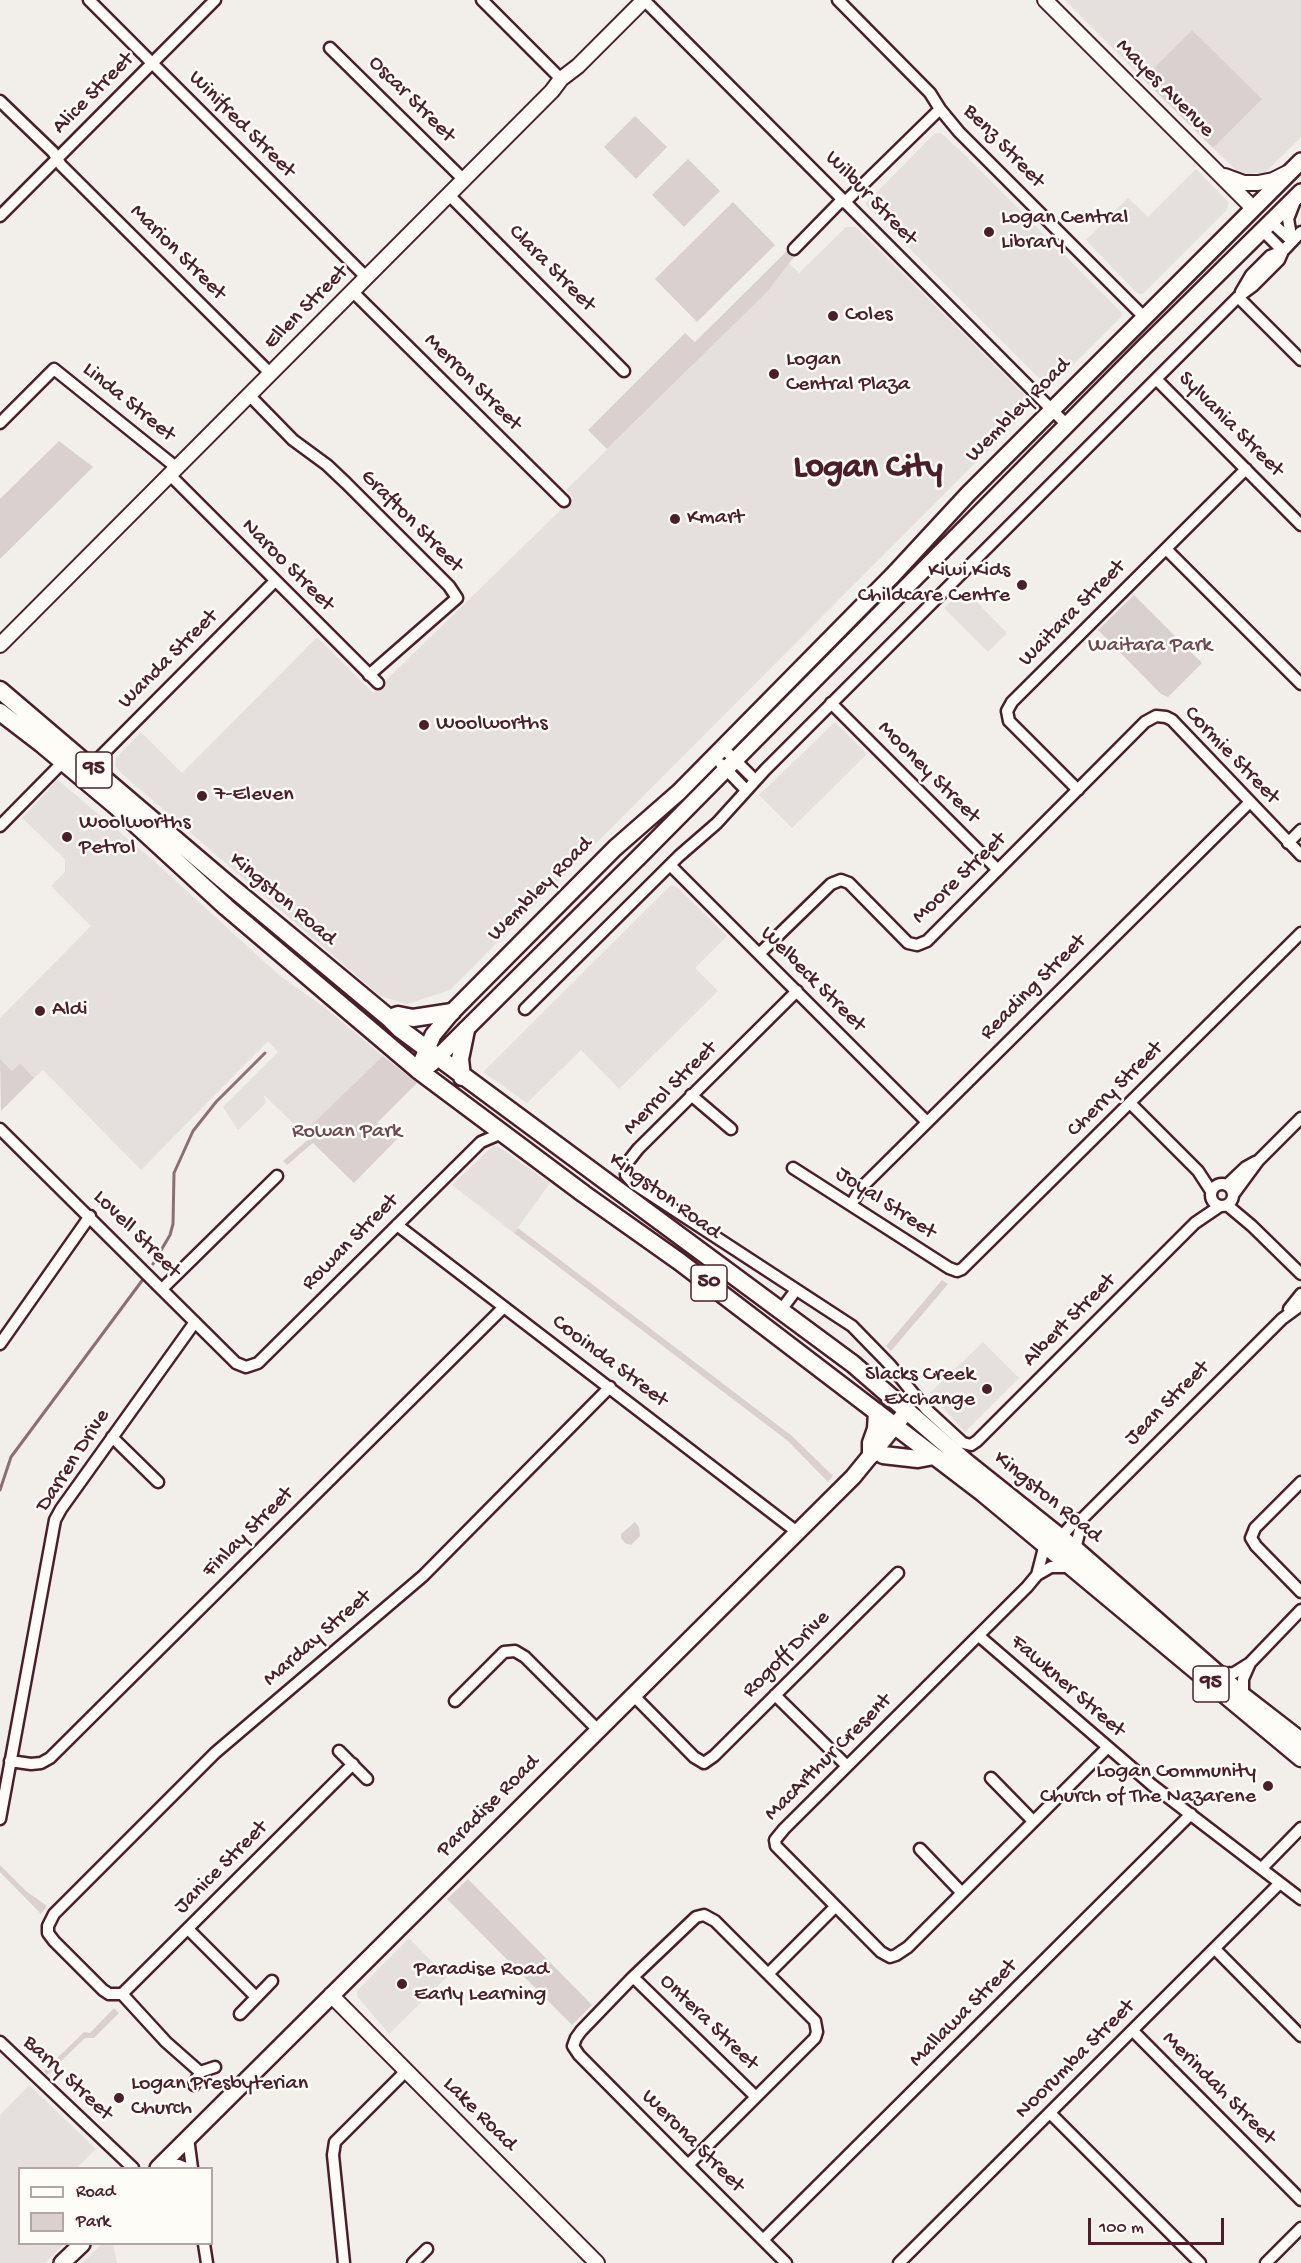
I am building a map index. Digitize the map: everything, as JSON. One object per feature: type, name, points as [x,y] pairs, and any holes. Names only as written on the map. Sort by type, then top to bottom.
[{"type":"main road","name":"Wembley Road","points":[[432,1054],[437,1029],[452,1012],[615,848],[679,792],[1052,410],[1297,165]]},
{"type":"main road","name":"Wembley Road","points":[[420,1071],[432,1054],[466,1029],[1300,193]]},
{"type":"main road","points":[[1253,208],[1266,226]]},
{"type":"main road","name":"Kingston Road","points":[[0,690],[400,1029],[462,1077],[854,1364],[966,1462],[1061,1537],[1243,1696],[1301,1741]]},
{"type":"main road","name":"Kingston Road","points":[[0,712],[143,829],[225,907],[420,1071],[680,1262],[934,1456],[1045,1544],[1301,1758]]},
{"type":"main road","points":[[389,1018],[399,1015],[413,1018],[452,1012]]},
{"type":"main road","points":[[462,1077],[460,1059],[466,1029]]},
{"type":"main road","points":[[877,1412],[876,1429],[871,1443],[877,1455],[918,1459],[934,1456]]},
{"type":"main road","name":"Paradise Road","points":[[160,2166],[853,1476],[877,1455],[911,1414]]},
{"type":"main road","points":[[62,2263],[81,2245]]},
{"type":"street","name":"Winifred Street","points":[[89,0],[366,278]]},
{"type":"street","name":"Alice Street","points":[[0,216],[215,0]]},
{"type":"street","points":[[482,0],[561,79]]},
{"type":"street","name":"Ellen Street","points":[[0,645],[250,396],[552,91],[561,79],[578,66],[644,0]]},
{"type":"street","name":"Wilbur Street","points":[[644,0],[1067,425]]},
{"type":"street","name":"Benz Street","points":[[838,0],[930,93],[940,109],[968,140],[1145,318]]},
{"type":"street","name":"Mayes Avenue","points":[[1045,0],[1253,208]]},
{"type":"street","name":"Oscar Street","points":[[330,48],[464,180]]},
{"type":"street","name":"Marion Street","points":[[0,100],[271,374]]},
{"type":"street","points":[[794,249],[839,203],[846,201],[940,109]]},
{"type":"street","points":[[1216,170],[1237,181],[1253,183],[1273,180],[1297,165]]},
{"type":"street","name":"Wembley Road","points":[[1292,241],[1288,219],[1291,208],[1300,193]]},
{"type":"street","name":"Clara Street","points":[[449,195],[624,372]]},
{"type":"street","points":[[1266,226],[1292,241]]},
{"type":"street","points":[[1266,226],[1283,250]]},
{"type":"street","points":[[525,1009],[670,865],[717,823],[755,780],[1238,297],[1280,260],[1283,250],[1301,232]]},
{"type":"street","name":"Merron Street","points":[[353,292],[564,501]]},
{"type":"street","points":[[1238,297],[1301,360]]},
{"type":"street","name":"Linda Street","points":[[0,423],[54,369],[174,472]]},
{"type":"street","name":"Sylvania Street","points":[[1156,379],[1301,525]]},
{"type":"street","name":"Grafton Street","points":[[250,396],[293,440],[346,483],[449,586],[457,598],[369,675]]},
{"type":"street","name":"Waitara Street","points":[[1078,790],[1009,721],[1006,711],[1011,702],[1246,469]]},
{"type":"street","name":"Naroo Street","points":[[174,472],[275,581],[378,683]]},
{"type":"street","points":[[1166,549],[1301,684]]},
{"type":"street","name":"Wanda Street","points":[[90,767],[275,581]]},
{"type":"street","name":"Mooney Street","points":[[831,704],[998,870]]},
{"type":"street","name":"Moore Street","points":[[759,954],[831,884],[841,880],[849,884],[908,943],[916,945],[927,941],[1145,722],[1156,716]]},
{"type":"street","name":"Cormie Street","points":[[1156,716],[1173,720],[1301,855]]},
{"type":"street","points":[[718,752],[730,765],[746,790]]},
{"type":"street","points":[[0,826],[63,762]]},
{"type":"street","points":[[730,765],[755,780]]},
{"type":"street","name":"Reading Street","points":[[851,1205],[861,1188],[1250,802]]},
{"type":"street","points":[[1288,843],[1301,830]]},
{"type":"street","name":"Welbeck Street","points":[[670,865],[927,1122]]},
{"type":"street","name":"Cherry Street","points":[[957,1271],[967,1266],[1301,933]]},
{"type":"street","name":"Merrol Street","points":[[797,992],[632,1156],[626,1166],[626,1175],[633,1183],[857,1330],[936,1420],[960,1441],[971,1444]]},
{"type":"street","points":[[691,1095],[731,1129]]},
{"type":"street","points":[[1130,1103],[1216,1190]]},
{"type":"street","name":"Albert Street","points":[[1195,1223],[1228,1202],[1258,1161],[1301,1118]]},
{"type":"street","name":"Rowan Street","points":[[481,1142],[487,1122]]},
{"type":"street","name":"Lovell Street","points":[[0,1129],[236,1363],[246,1367]]},
{"type":"street","name":"Rowan Street","points":[[246,1367],[258,1363],[481,1142],[502,1133]]},
{"type":"street","name":"Albert Street","points":[[971,1444],[977,1441],[1195,1223],[1216,1190],[1246,1167],[1258,1161]]},
{"type":"street","name":"Joyal Street","points":[[793,1168],[949,1269],[957,1271]]},
{"type":"street","points":[[162,1289],[278,1176]]},
{"type":"street","points":[[1216,1190],[1231,1189],[1228,1202]]},
{"type":"street","points":[[1216,1190],[1214,1204],[1228,1202]]},
{"type":"street","points":[[1228,1202],[1301,1274]]},
{"type":"street","points":[[0,1344],[90,1216]]},
{"type":"street","name":"Cooinda Street","points":[[397,1225],[797,1532]]},
{"type":"street","points":[[781,1310],[796,1290]]},
{"type":"street","name":"Jean Street","points":[[1061,1537],[1075,1521],[1083,1518],[1282,1319],[1301,1294]]},
{"type":"street","name":"Jean Street","points":[[1282,1319],[1301,1305]]},
{"type":"street","name":"Finlay Street","points":[[10,1761],[32,1764],[50,1758],[504,1307]]},
{"type":"street","name":"Darren Drive","points":[[0,1819],[55,1520],[195,1322]]},
{"type":"street","name":"Marday Street","points":[[119,1995],[103,1990],[54,1941],[48,1933],[50,1919],[215,1753],[423,1576],[610,1387]]},
{"type":"street","points":[[112,1437],[158,1482]]},
{"type":"street","points":[[1301,1482],[1255,1528],[1251,1538],[1301,1592]]},
{"type":"street","points":[[1075,1549],[1083,1518]]},
{"type":"street","points":[[1037,1575],[1051,1568],[1072,1567],[1071,1557],[1060,1546],[1061,1537]]},
{"type":"street","name":"MacArthur Cresent","points":[[1045,1544],[1037,1575],[979,1636],[784,1828],[775,1840],[781,1851],[835,1907],[881,1952],[890,1957],[908,1947],[1107,1748]]},
{"type":"street","name":"Rogoff Drive","points":[[633,1695],[694,1757],[704,1763],[714,1756],[898,1573]]},
{"type":"street","points":[[1217,1674],[1234,1673],[1250,1663],[1301,1610]]},
{"type":"street","name":"Fawkner Street","points":[[979,1636],[1107,1748],[1301,1899]]},
{"type":"street","points":[[455,1701],[504,1652],[515,1651],[525,1657],[598,1730]]},
{"type":"street","points":[[1243,1696],[1243,1679],[1250,1663]]},
{"type":"street","points":[[775,1695],[847,1766]]},
{"type":"street","points":[[339,1751],[367,1779]]},
{"type":"street","name":"Janice Street","points":[[119,1995],[353,1764]]},
{"type":"street","points":[[991,1778],[1033,1821]]},
{"type":"street","name":"Mallawa Street","points":[[763,2240],[1191,1815]]},
{"type":"street","points":[[1262,1869],[1301,1828]]},
{"type":"street","points":[[920,1849],[962,1893]]},
{"type":"street","name":"Noorumba Street","points":[[899,2263],[1280,1883]]},
{"type":"street","points":[[768,1974],[835,1907]]},
{"type":"street","points":[[633,1977],[696,1917],[704,1915],[715,1921],[815,2021],[818,2032],[815,2038],[688,2165]]},
{"type":"street","points":[[188,1929],[256,1997]]},
{"type":"street","points":[[1215,1949],[1301,2036]]},
{"type":"street","name":"Werona Street","points":[[633,1977],[581,2031],[573,2046],[579,2055],[786,2263]]},
{"type":"street","name":"Ontera Street","points":[[633,1977],[756,2097]]},
{"type":"street","points":[[240,2014],[273,1981]]},
{"type":"street","points":[[119,1995],[200,2072]]},
{"type":"street","name":"Lake Road","points":[[331,1995],[597,2263]]},
{"type":"street","name":"Merindah Street","points":[[1133,2031],[1301,2200]]},
{"type":"street","name":"Barry Street","points":[[0,2043],[131,2167]]},
{"type":"street","points":[[195,2085],[200,2072],[214,2067]]},
{"type":"street","points":[[344,2263],[333,2155],[335,2142],[406,2071]]},
{"type":"street","points":[[1050,2113],[1200,2263]]},
{"type":"street","points":[[188,2138],[192,2167]]},
{"type":"street","points":[[160,2166],[179,2165],[182,2167]]},
{"type":"street","points":[[1266,2263],[1301,2228]]},
{"type":"street","points":[[204,2245],[207,2263]]},
{"type":"street","points":[[413,2263],[427,2249]]},
{"type":"shaded area","points":[[1065,0],[1301,0],[1301,137],[1266,172],[1248,174],[1235,169],[1213,148],[1261,98],[1192,30],[1143,79]]},
{"type":"shaded area","points":[[941,133],[1122,313],[1121,317],[1053,385],[1045,384],[865,204],[934,134]]},
{"type":"shaded area","points":[[1196,169],[1229,203],[1226,211],[1143,294],[1138,294],[1086,240],[1128,198],[1148,217]]},
{"type":"shaded area","points":[[846,227],[856,227],[1029,399],[1029,409],[450,990],[407,1004],[380,996],[115,766],[116,758],[141,732],[182,773],[317,637],[373,693],[573,498],[566,490],[767,292],[789,263],[799,273]]},
{"type":"shaded area","points":[[964,589],[1007,633],[988,652],[944,608]]},
{"type":"shaded area","points":[[835,722],[867,754],[792,828],[759,795]]},
{"type":"shaded area","points":[[58,780],[155,862],[280,976],[324,1007],[383,1056],[303,1133],[264,1095],[266,1103],[238,1130],[223,1107],[278,1052],[268,1041],[141,1170],[43,1070],[34,1078],[20,1063],[12,1071],[0,1059],[0,1018],[91,926],[51,886],[65,872],[65,859],[22,818]]},
{"type":"shaded area","points":[[671,885],[677,887],[727,936],[695,968],[718,991],[619,1089],[581,1050],[527,1103],[483,1072]]},
{"type":"shaded area","points":[[493,1146],[499,1147],[550,1183],[514,1233],[452,1185]]},
{"type":"shaded area","name":"Slacks Creek Exchange","points":[[983,1342],[1019,1378],[965,1432],[930,1393]]},
{"type":"shaded area","name":"Paradise Road Early Learning","points":[[409,1938],[447,1977],[389,2034],[357,1996],[357,1991]]},
{"type":"shaded area","points":[[29,2085],[96,2149],[78,2167],[18,2167],[18,2245],[63,2245],[45,2263],[0,2263],[0,2115]]},
{"type":"shaded area","points":[[101,2245],[113,2245],[117,2263],[82,2263]]},
{"type":"green space","points":[[1192,30],[1262,99],[1213,148],[1143,79]]},
{"type":"green space","points":[[635,116],[667,147],[636,179],[604,147]]},
{"type":"green space","points":[[688,159],[720,191],[684,227],[652,195]]},
{"type":"green space","points":[[733,202],[775,245],[697,322],[655,279]]},
{"type":"green space","points":[[791,247],[797,253],[767,292],[607,449],[588,430],[685,333],[695,342]]},
{"type":"green space","points":[[59,441],[93,467],[0,559],[0,499]]},
{"type":"green space","name":"Waitara Park","points":[[1134,595],[1202,663],[1168,697],[1161,694],[1098,630]]},
{"type":"green space","name":"Rowan Park","points":[[383,1056],[417,1083],[377,1123],[398,1138],[354,1183],[313,1143],[287,1165],[283,1161],[309,1139],[303,1133]]},
{"type":"green space","points":[[0,1059],[12,1071],[20,1063],[34,1078],[1,1111]]},
{"type":"green space","points":[[518,1228],[792,1436],[833,1476],[828,1482],[788,1441],[514,1233]]},
{"type":"green space","points":[[942,1280],[948,1284],[891,1351],[886,1346]]},
{"type":"green space","points":[[635,1522],[639,1527],[640,1536],[631,1545],[625,1543],[621,1534]]},
{"type":"green space","points":[[0,1865],[26,1891],[47,1906],[41,1914],[0,1872]]},
{"type":"green space","points":[[468,1879],[592,2005],[572,2025],[447,1899]]},
{"type":"green space","points":[[114,2008],[119,2013],[94,2038],[85,2038],[47,2075],[44,2071],[84,2032],[90,2033]]},
{"type":"waterway","points":[[153,1264],[170,1235],[173,1224],[174,1173],[193,1131],[216,1102],[265,1053]]},
{"type":"waterway","points":[[0,1490],[11,1457],[144,1278]]},
{"type":"place","name":"Logan Central Library","points":[[989,232]]},
{"type":"place","name":"Coles","points":[[833,316]]},
{"type":"place","name":"Logan Central Plaza","points":[[774,374]]},
{"type":"place","name":"Kmart","points":[[675,519]]},
{"type":"place","name":"Kiwi Kids Childcare Centre","points":[[1022,585]]},
{"type":"place","name":"Woolworths","points":[[424,725]]},
{"type":"place","name":"7-Eleven","points":[[202,796]]},
{"type":"place","name":"Woolworths Petrol","points":[[67,837]]},
{"type":"place","name":"Aldi","points":[[40,1011]]},
{"type":"place","name":"Slacks Creek Exchange","points":[[987,1389]]},
{"type":"place","name":"Logan Community Church of The Nazarene","points":[[1268,1786]]},
{"type":"place","name":"Paradise Road Early Learning","points":[[402,1984]]},
{"type":"place","name":"Logan Presbyterian Church","points":[[119,2098]]},
{"type":"district","name":"Logan City","points":[[868,470]]}]
